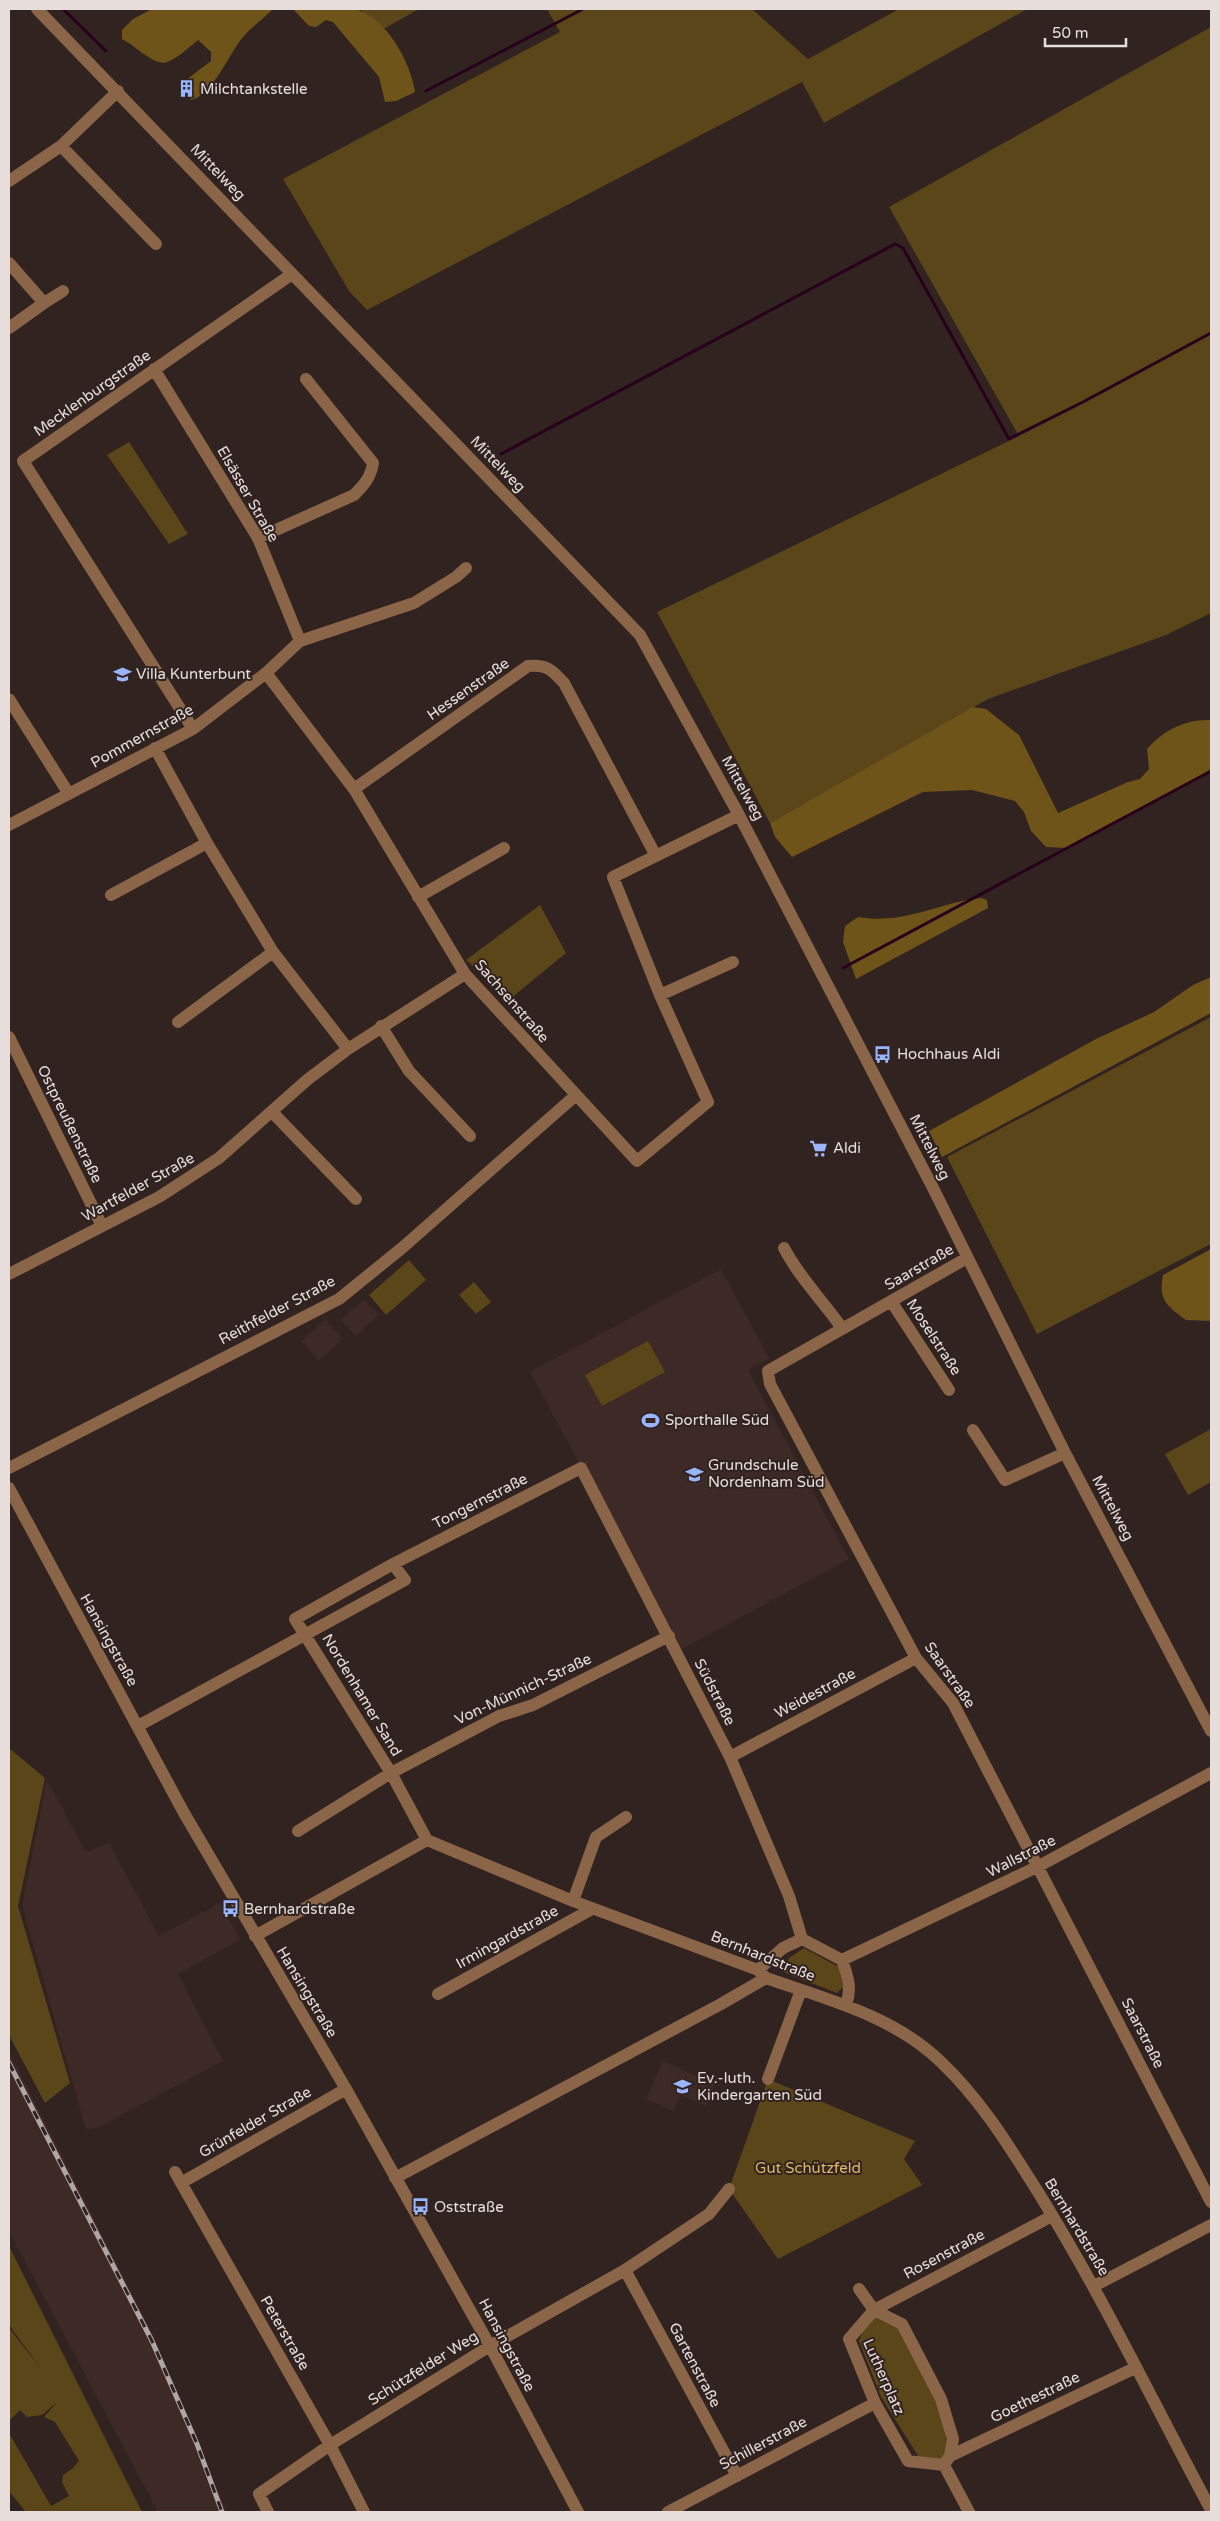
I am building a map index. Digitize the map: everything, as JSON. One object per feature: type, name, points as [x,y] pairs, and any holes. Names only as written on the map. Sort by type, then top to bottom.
[{"type":"street","name":"Mittelweg","points":[[37,9],[640,635],[739,815],[1065,1453],[1211,1731]]},
{"type":"street","points":[[9,181],[61,146],[118,91]]},
{"type":"street","points":[[61,146],[156,244]]},
{"type":"street","points":[[9,263],[44,303]]},
{"type":"street","name":"Mecklenburgstraße","points":[[193,730],[23,461],[292,274]]},
{"type":"street","points":[[9,328],[44,303],[64,292]]},
{"type":"street","name":"Elsässer Straße","points":[[154,369],[258,538],[300,641]]},
{"type":"street","points":[[258,538],[354,495],[365,485],[372,471],[373,463],[306,379]]},
{"type":"street","name":"Pommernstraße","points":[[9,825],[193,730],[266,673],[300,641],[414,603],[456,577],[466,568]]},
{"type":"street","name":"Hessenstraße","points":[[354,789],[528,666],[541,664],[554,672],[564,683],[656,856]]},
{"type":"street","name":"Sachsenstraße","points":[[266,673],[354,789],[465,974],[575,1096],[637,1161],[708,1102],[660,995],[613,877],[739,815]]},
{"type":"street","points":[[9,699],[69,794]]},
{"type":"street","points":[[155,748],[207,843],[274,952],[348,1049]]},
{"type":"street","points":[[111,895],[207,843]]},
{"type":"street","points":[[418,897],[504,848]]},
{"type":"street","points":[[178,1022],[274,952]]},
{"type":"street","points":[[660,995],[733,962]]},
{"type":"street","name":"Wartfelder Straße","points":[[9,1274],[159,1197],[219,1158],[273,1113],[307,1080],[348,1049],[381,1026],[465,974]]},
{"type":"street","points":[[381,1026],[408,1071],[470,1136]]},
{"type":"street","name":"Ostpreußenstraße","points":[[9,1037],[102,1226]]},
{"type":"street","name":"Reithfelder Straße","points":[[9,1468],[339,1299],[402,1248],[575,1096]]},
{"type":"street","points":[[273,1113],[356,1199]]},
{"type":"street","points":[[784,1248],[796,1270],[820,1297],[842,1328]]},
{"type":"street","name":"Saarstraße","points":[[967,1258],[768,1371],[770,1384],[916,1658],[953,1703],[1039,1866],[1211,2202]]},
{"type":"street","name":"Moselstraße","points":[[891,1301],[949,1390]]},
{"type":"street","points":[[973,1430],[1005,1480],[1065,1453]]},
{"type":"street","name":"Tongernstraße","points":[[306,1635],[295,1619],[393,1564],[581,1468]]},
{"type":"street","name":"Südstraße","points":[[581,1468],[730,1757],[790,1896],[802,1939]]},
{"type":"street","name":"Hansingstraße","points":[[9,1488],[184,1813],[346,2089],[490,2346],[578,2512]]},
{"type":"street","points":[[138,1726],[406,1580],[393,1564]]},
{"type":"street","name":"Nordenhamer Sand","points":[[306,1635],[391,1773],[427,1840]]},
{"type":"street","name":"Von-Münnich-Straße","points":[[391,1773],[499,1716],[533,1705],[669,1636]]},
{"type":"street","name":"Weidestraße","points":[[730,1757],[916,1658]]},
{"type":"street","name":"Nordenhamer Sand","points":[[298,1831],[391,1773]]},
{"type":"street","name":"Wallstraße","points":[[842,1960],[1039,1866],[1211,1773]]},
{"type":"street","points":[[572,1902],[596,1837],[626,1817]]},
{"type":"street","points":[[255,1936],[427,1840]]},
{"type":"street","name":"Bernhardstraße","points":[[427,1840],[572,1902],[801,1990],[846,2005],[899,2031],[941,2061],[994,2123],[1052,2216],[1094,2286],[1135,2368],[1211,2510]]},
{"type":"street","name":"Irmingardstraße","points":[[438,1994],[592,1909]]},
{"type":"street","points":[[395,2178],[721,2004],[762,1974],[783,1948],[802,1939],[842,1960],[850,1983],[850,1993],[846,2005]]},
{"type":"street","points":[[768,2079],[801,1990]]},
{"type":"street","name":"Grünfelder Straße","points":[[178,2177],[346,2089]]},
{"type":"street","name":"Peterstraße","points":[[178,2177],[330,2445],[364,2512]]},
{"type":"street","name":"Schützfelder Weg","points":[[268,2512],[259,2494],[330,2445],[490,2346],[625,2270],[709,2214],[729,2189]]},
{"type":"street","name":"Rosenstraße","points":[[874,2310],[1052,2216]]},
{"type":"street","points":[[1094,2286],[1211,2225]]},
{"type":"street","name":"Gartenstraße","points":[[625,2270],[737,2476]]},
{"type":"street","points":[[859,2289],[874,2310]]},
{"type":"street","name":"Lutherplatz","points":[[874,2310],[902,2324],[941,2399],[953,2439],[947,2460],[908,2461],[875,2403],[849,2339],[874,2310]]},
{"type":"street","name":"Goethestraße","points":[[947,2460],[1135,2368]]},
{"type":"street","name":"Schillerstraße","points":[[668,2512],[875,2403]]},
{"type":"street","points":[[947,2460],[969,2512]]},
{"type":"shaded area","points":[[341,7],[366,13],[395,42],[413,80],[415,92],[396,101],[385,102],[379,77],[333,22],[326,20],[316,27],[309,26],[293,9]]},
{"type":"shaded area","points":[[152,9],[273,9],[249,30],[205,92],[191,100],[182,85],[211,61],[211,52],[198,40],[177,57],[164,63],[147,56],[122,39],[122,30],[133,19]]},
{"type":"shaded area","points":[[973,707],[986,709],[1019,735],[1058,813],[1128,782],[1140,779],[1149,769],[1147,749],[1168,731],[1192,721],[1211,720],[1211,771],[1065,848],[1046,847],[1031,831],[1024,812],[1015,801],[972,790],[923,792],[792,857],[775,837],[770,823]]},
{"type":"shaded area","points":[[981,898],[987,900],[988,908],[856,979],[843,942],[845,926],[858,917],[875,919],[906,916],[949,904]]},
{"type":"shaded area","points":[[1211,977],[1211,1013],[942,1157],[929,1131],[1096,1039],[1154,1012],[1193,985]]},
{"type":"shaded area","points":[[1211,1249],[1211,1321],[1186,1320],[1169,1306],[1163,1297],[1163,1275]]},
{"type":"shaded area","name":"Grundschule Nordenham Süd","points":[[721,1269],[769,1358],[748,1370],[849,1559],[680,1650],[530,1372]]},
{"type":"shaded area","points":[[364,1299],[379,1315],[356,1336],[341,1320]]},
{"type":"shaded area","points":[[325,1319],[343,1339],[319,1361],[301,1341]]},
{"type":"shaded area","points":[[47,1780],[86,1852],[109,1843],[159,1936],[220,1903],[240,1940],[178,1974],[223,2061],[97,2128],[86,2129],[22,1906]]},
{"type":"shaded area","points":[[9,2051],[153,2335],[227,2512],[158,2512],[9,2231]]},
{"type":"shaded area","name":"Ev.-luth. Kindergarten Süd","points":[[663,2061],[705,2080],[707,2075],[717,2079],[706,2106],[681,2095],[673,2111],[646,2099]]},
{"type":"green space","points":[[360,9],[419,9],[378,32]]},
{"type":"green space","points":[[547,9],[752,9],[808,59],[899,9],[1027,9],[824,123],[802,82],[367,310],[349,291],[283,179],[560,32]]},
{"type":"green space","points":[[1211,27],[1211,613],[1166,635],[988,699],[770,823],[657,612],[1019,436],[889,207]]},
{"type":"green space","points":[[129,442],[188,534],[169,544],[107,455]]},
{"type":"green space","points":[[540,905],[566,953],[510,999],[466,960]]},
{"type":"green space","points":[[1211,1017],[1211,1244],[1037,1334],[947,1157]]},
{"type":"green space","points":[[409,1260],[426,1280],[386,1315],[369,1295]]},
{"type":"green space","points":[[474,1282],[491,1302],[476,1314],[459,1295]]},
{"type":"green space","points":[[648,1341],[665,1372],[602,1406],[585,1375]]},
{"type":"green space","points":[[1211,1429],[1211,1482],[1188,1495],[1165,1454]]},
{"type":"green space","points":[[9,1748],[45,1778],[18,1906],[70,2083],[45,2103],[9,2035]]},
{"type":"green space","points":[[804,1948],[839,1967],[843,1987],[837,1993],[783,1972],[789,1958]]},
{"type":"green space","name":"Gut Schützfeld","points":[[768,2079],[915,2141],[904,2159],[922,2185],[778,2259],[729,2189]]},
{"type":"green space","points":[[9,2246],[142,2512],[26,2512],[9,2491],[9,2433],[51,2506],[69,2496],[62,2482],[63,2475],[79,2461],[55,2422],[44,2417],[57,2402],[42,2415],[27,2417],[20,2410],[9,2421],[9,2328],[42,2370],[9,2325]]},
{"type":"green space","points":[[878,2315],[901,2327],[939,2400],[949,2451],[944,2462],[920,2459],[881,2397],[859,2341],[865,2325]]},
{"type":"waterway","points":[[63,9],[106,51]]},
{"type":"waterway","points":[[426,91],[583,9]]},
{"type":"waterway","points":[[501,454],[895,244],[903,248],[1009,439],[1083,402],[1211,333]]},
{"type":"waterway","points":[[843,968],[1211,771]]},
{"type":"railway","points":[[9,2063],[152,2341],[197,2444],[222,2512]]},
{"type":"place","name":"Milchtankstelle","points":[[186,89]]},
{"type":"place","name":"Villa Kunterbunt","points":[[122,674]]},
{"type":"place","name":"Hochhaus Aldi","points":[[883,1054]]},
{"type":"place","name":"Aldi","points":[[819,1148]]},
{"type":"place","name":"Sporthalle Süd","points":[[651,1420]]},
{"type":"place","name":"Grundschule Nordenham Süd","points":[[694,1474]]},
{"type":"place","name":"Bernhardstraße","points":[[230,1909]]},
{"type":"place","name":"Ev.-luth. Kindergarten Süd","points":[[683,2087]]},
{"type":"place","name":"Oststraße","points":[[420,2207]]}]
